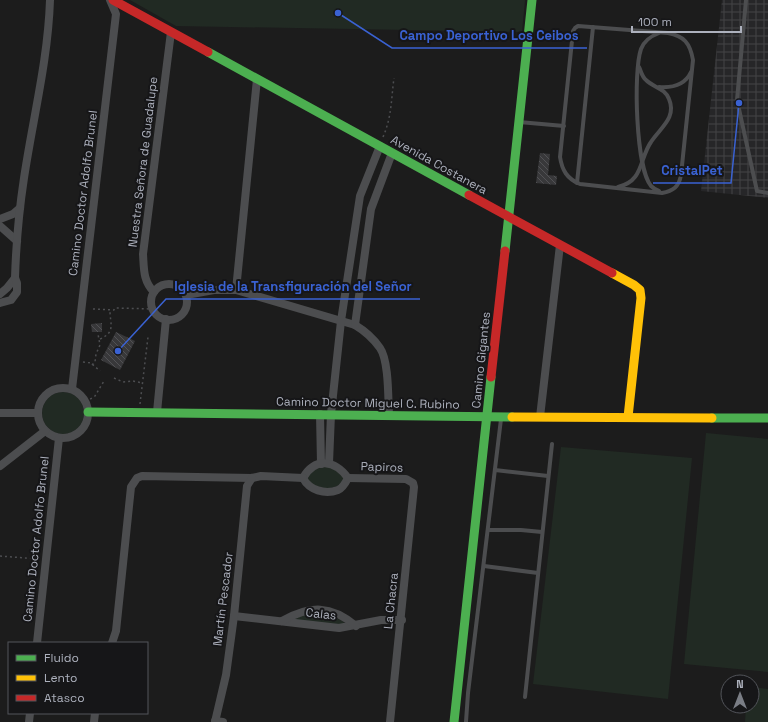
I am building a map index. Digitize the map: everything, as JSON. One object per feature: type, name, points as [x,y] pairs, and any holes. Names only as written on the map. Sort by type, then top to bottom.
[{"type":"street","points":[[0,303],[7,302],[14,298],[18,292],[15,278],[20,208],[43,71],[50,0]]},
{"type":"street","name":"Avenida Costanera","points":[[112,0],[634,285],[640,290],[642,298],[628,417]]},
{"type":"street","name":"Camino Doctor Adolfo Brunel","points":[[72,389],[116,14],[112,0]]},
{"type":"street","name":"Camino Gigantes","points":[[454,722],[532,0]]},
{"type":"street","name":"Nuestra Señora de Guadalupe","points":[[154,292],[144,276],[143,254],[171,32]]},
{"type":"street","points":[[236,290],[257,79]]},
{"type":"street","points":[[325,463],[341,321],[360,196],[380,146]]},
{"type":"street","points":[[355,324],[371,209],[392,153]]},
{"type":"street","points":[[0,219],[13,214],[20,208]]},
{"type":"street","points":[[0,226],[17,240]]},
{"type":"street","points":[[540,417],[560,245]]},
{"type":"street","points":[[0,294],[15,278]]},
{"type":"street","points":[[169,284],[177,285],[186,294],[188,303],[185,311],[178,317],[170,320],[166,319],[158,316],[152,309],[151,300],[154,292],[160,286],[169,284]]},
{"type":"street","points":[[186,294],[214,290],[236,290],[355,324],[370,334],[381,349],[385,360],[390,415]]},
{"type":"street","points":[[157,412],[166,319]]},
{"type":"street","points":[[58,388],[72,389],[81,395],[86,402],[88,419],[85,426],[74,436],[66,439],[53,437],[40,426],[37,413],[41,400],[51,391],[58,388]]},
{"type":"street","name":"Camino Doctor Miguel C. Rubino","points":[[88,412],[487,417],[768,418]]},
{"type":"street","points":[[0,413],[37,413]]},
{"type":"street","points":[[320,414],[325,463]]},
{"type":"street","points":[[0,466],[45,431]]},
{"type":"street","name":"Camino Doctor Adolfo Brunel","points":[[37,642],[59,438]]},
{"type":"street","points":[[112,642],[116,631],[132,487],[137,478],[142,476],[252,478],[261,476],[303,478],[310,469],[325,463]]},
{"type":"street","name":"Papiros","points":[[325,463],[340,468],[348,478]]},
{"type":"street","name":"Martín Pescador","points":[[217,722],[226,675],[234,616],[247,486],[252,478]]},
{"type":"street","name":"Papiros","points":[[303,478],[306,485],[313,489],[331,491],[339,489],[345,484],[348,478]]},
{"type":"street","name":"Papiros","points":[[348,478],[406,479],[413,483]]},
{"type":"street","name":"La Chacra","points":[[390,722],[402,620],[414,492],[413,483]]},
{"type":"street","name":"Calas","points":[[282,621],[306,610],[324,610],[334,612],[348,619],[356,626]]},
{"type":"street","name":"Calas","points":[[234,616],[339,628],[356,626],[381,620],[402,620]]},
{"type":"lane","points":[[746,0],[737,100],[757,191],[768,193]]},
{"type":"lane","points":[[578,26],[593,26],[678,35],[684,39],[692,51],[693,60],[680,182],[675,188],[669,191],[662,193],[577,183],[572,181],[563,170],[560,157],[574,31],[578,26]]},
{"type":"lane","points":[[577,183],[593,26]]},
{"type":"lane","points":[[661,33],[652,35],[641,48],[638,66],[636,103],[645,173],[651,186],[662,193]]},
{"type":"lane","points":[[638,66],[646,80],[652,85],[668,88],[676,86],[689,76],[692,69]]},
{"type":"lane","points":[[614,187],[626,185],[638,173],[650,142],[663,128],[671,114],[672,107],[669,99],[665,92],[659,87]]},
{"type":"lane","points":[[519,122],[564,126]]},
{"type":"lane","points":[[466,722],[468,693],[502,416]]},
{"type":"lane","points":[[525,697],[552,444]]},
{"type":"lane","points":[[495,470],[548,476]]},
{"type":"lane","points":[[488,530],[521,530],[542,532]]},
{"type":"lane","points":[[484,566],[538,573]]},
{"type":"path","points":[[380,146],[392,110],[394,78]]},
{"type":"path","points":[[93,309],[152,309]]},
{"type":"path","points":[[100,339],[108,334],[111,329],[112,325],[110,310]]},
{"type":"path","points":[[92,365],[95,362],[96,354],[100,345],[98,334]]},
{"type":"path","points":[[140,412],[148,337]]},
{"type":"path","points":[[75,362],[88,362],[100,371]]},
{"type":"path","points":[[114,378],[123,382],[133,381],[143,383]]},
{"type":"path","points":[[86,402],[95,396],[104,381]]},
{"type":"path","points":[[0,556],[46,560]]},
{"type":"shaded area","points":[[130,0],[525,0],[522,32],[176,26]]},
{"type":"shaded area","points":[[722,0],[768,0],[768,198],[701,191]]},
{"type":"shaded area","points":[[63,392],[78,398],[84,413],[78,428],[63,434],[48,428],[42,413],[48,398]]},
{"type":"shaded area","points":[[706,433],[768,439],[768,672],[684,664]]},
{"type":"shaded area","points":[[561,447],[692,458],[668,699],[533,684]]},
{"type":"shaded area","points":[[331,466],[343,477],[343,482],[330,488],[322,488],[308,483],[308,474],[314,469]]},
{"type":"shaded area","points":[[327,613],[344,622],[343,625],[295,621],[294,617],[302,614]]},
{"type":"shaded area","points":[[760,688],[768,689],[768,722],[745,722],[746,714],[760,714]]},
{"type":"building","points":[[540,153],[550,154],[548,175],[557,176],[556,185],[536,183]]},
{"type":"building","points":[[102,323],[102,332],[92,332],[91,324]]},
{"type":"building","points":[[116,332],[135,341],[120,370],[101,360]]},
{"type":"traffic: fast","points":[[505,251],[532,0]]},
{"type":"traffic: fast","points":[[208,52],[469,195]]},
{"type":"traffic: fast","points":[[454,722],[491,377]]},
{"type":"traffic: fast","points":[[88,412],[512,417]]},
{"type":"traffic: fast","points":[[712,418],[768,418]]},
{"type":"traffic: slow","points":[[612,273],[640,290],[641,298],[628,417]]},
{"type":"traffic: slow","points":[[512,417],[712,418]]},
{"type":"traffic: jam","points":[[113,0],[208,52]]},
{"type":"traffic: jam","points":[[469,195],[612,273]]},
{"type":"traffic: jam","points":[[491,377],[505,251]]},
{"type":"place","name":"Campo Deportivo Los Ceibos","points":[[338,13]]},
{"type":"place","name":"CristalPet","points":[[739,103]]},
{"type":"place","name":"Iglesia de la Transfiguración del Señor","points":[[118,351]]}]
